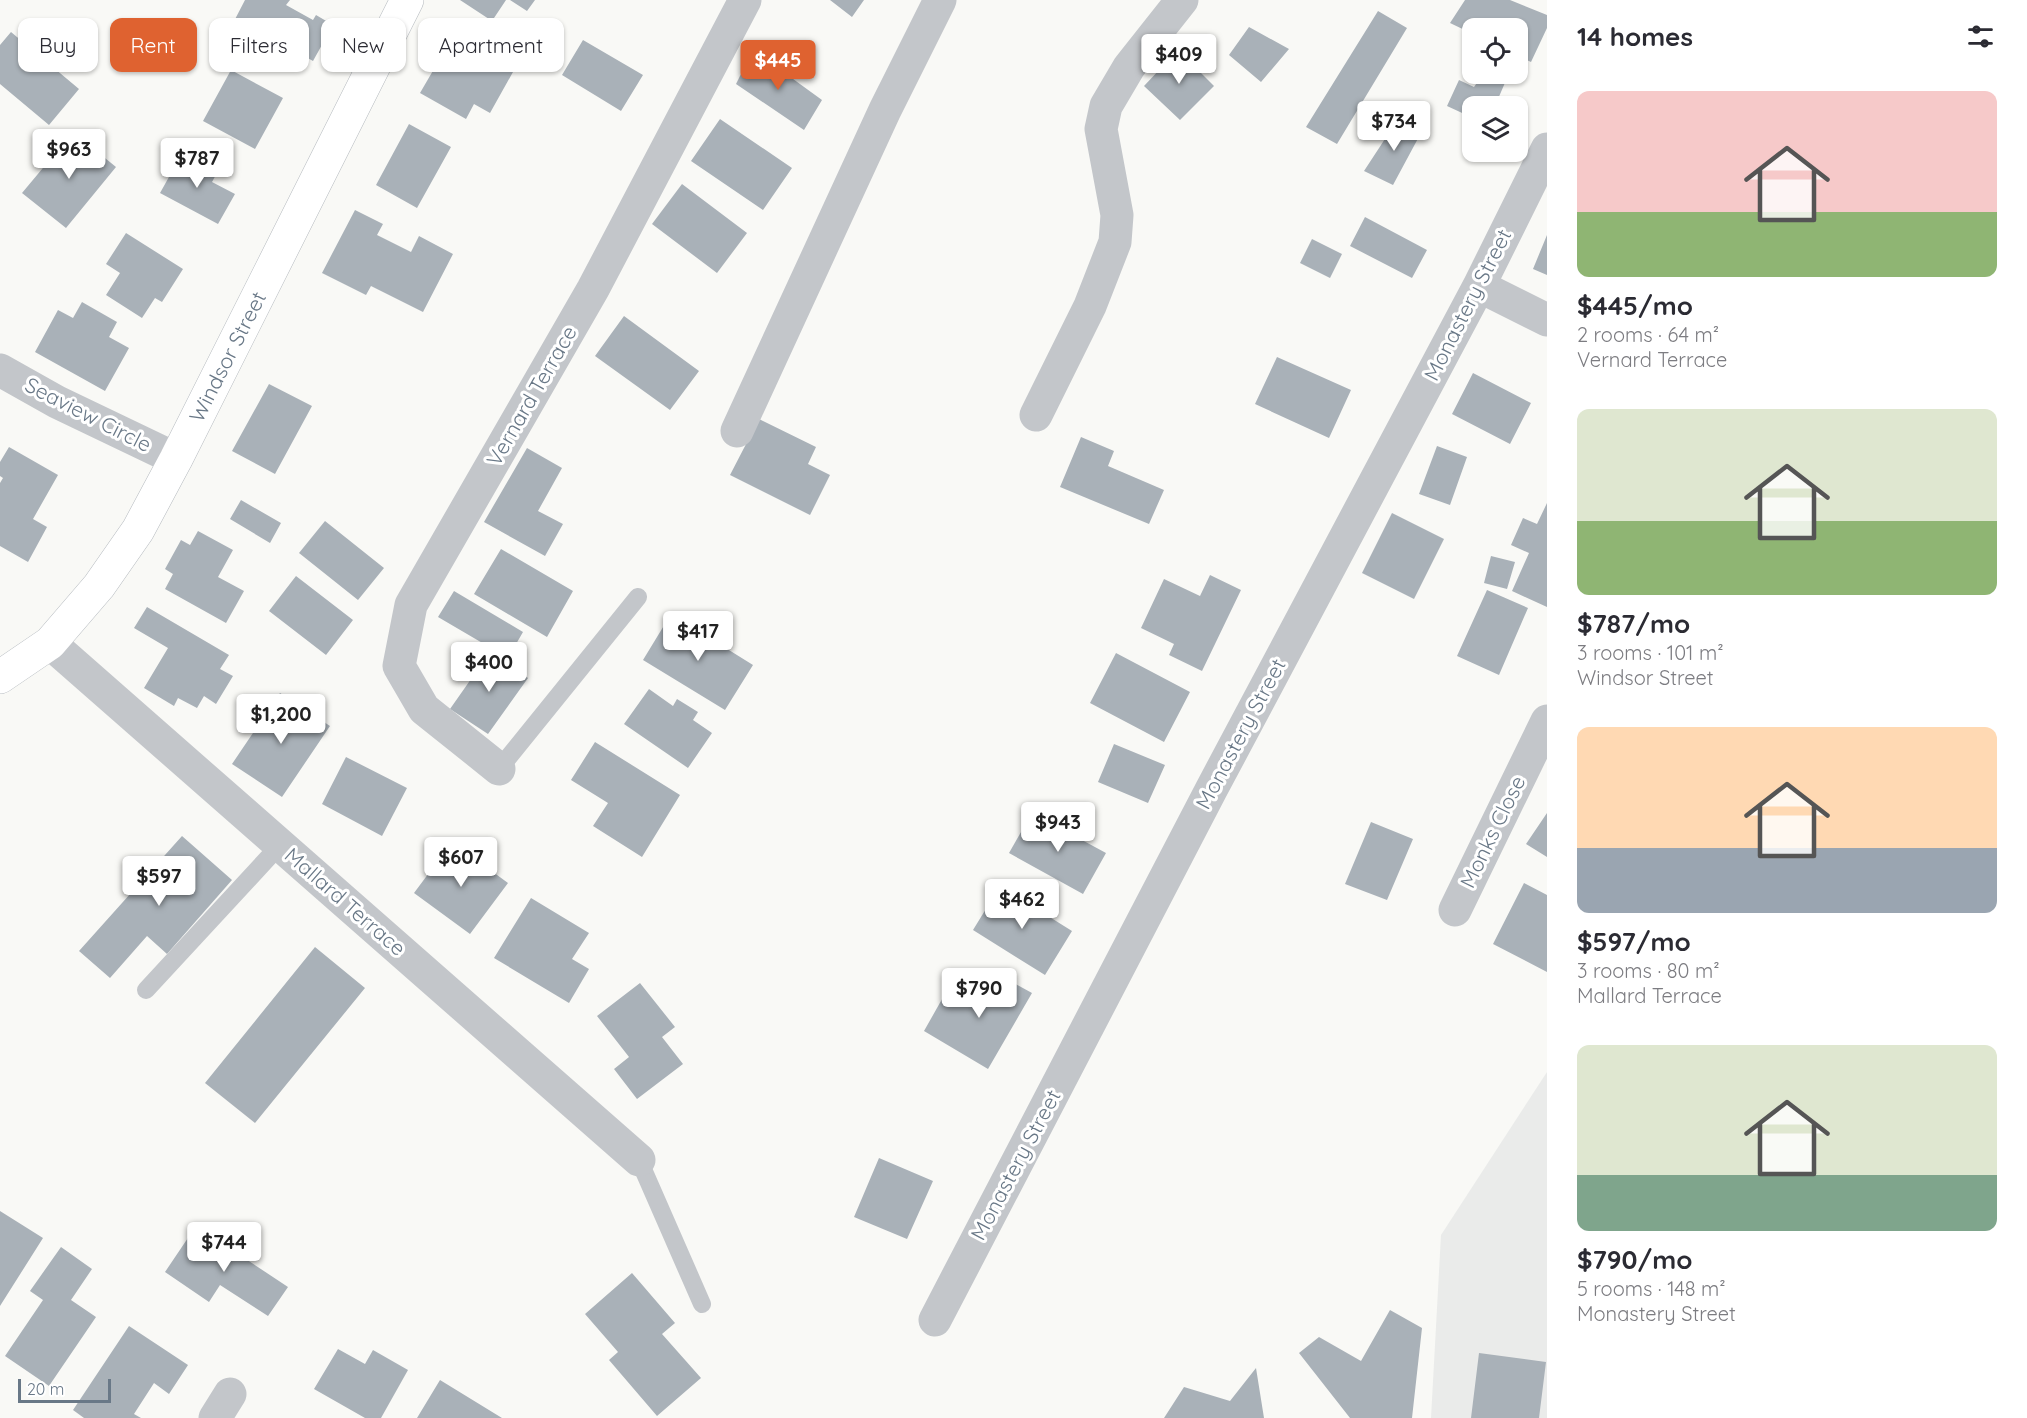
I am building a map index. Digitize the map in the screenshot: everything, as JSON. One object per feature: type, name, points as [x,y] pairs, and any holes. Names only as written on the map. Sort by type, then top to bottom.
[{"type":"street","name":"Windsor Street","points":[[0,677],[50,644],[99,586],[138,530],[407,0]]},
{"type":"street","name":"Vernard Terrace","points":[[499,769],[424,709],[399,666],[411,605],[593,289],[745,0]]},
{"type":"street","points":[[736,431],[885,110],[940,0]]},
{"type":"street","points":[[1036,415],[1090,306],[1115,242],[1117,215],[1101,129],[1106,106],[1129,67],[1182,0]]},
{"type":"street","name":"Monastery Street","points":[[935,1320],[1211,790],[1479,286],[1547,149]]},
{"type":"street","points":[[1479,286],[1547,320]]},
{"type":"street","name":"Seaview Circle","points":[[0,370],[57,402],[176,459]]},
{"type":"street","name":"Mallard Terrace","points":[[50,644],[639,1160]]},
{"type":"street","name":"Monks Close","points":[[1455,910],[1547,721]]},
{"type":"lane","points":[[499,769],[638,597]]},
{"type":"lane","points":[[146,990],[280,845]]},
{"type":"lane","points":[[639,1160],[702,1304]]},
{"type":"shaded area","points":[[1547,1072],[1547,1418],[1431,1418],[1441,1235]]},
{"type":"building","points":[[245,0],[290,0],[286,5],[313,20],[316,15],[321,18],[321,47],[313,61],[309,59],[309,18],[236,18]]},
{"type":"building","points":[[460,0],[506,0],[494,18],[487,18]]},
{"type":"building","points":[[510,0],[535,0],[527,11]]},
{"type":"building","points":[[830,0],[864,0],[852,17]]},
{"type":"building","points":[[1465,0],[1510,0],[1547,15],[1547,28],[1531,62],[1528,61],[1528,18],[1462,18],[1462,29],[1450,23]]},
{"type":"building","points":[[1378,11],[1407,28],[1337,144],[1306,127]]},
{"type":"building","points":[[1249,27],[1289,49],[1261,82],[1229,55]]},
{"type":"building","points":[[11,32],[18,38],[18,72],[59,72],[79,89],[49,125],[0,84],[0,45]]},
{"type":"building","points":[[583,40],[643,75],[621,111],[562,75]]},
{"type":"building","points":[[753,50],[822,100],[804,130],[736,84]]},
{"type":"building","points":[[1178,50],[1214,86],[1180,120],[1144,86]]},
{"type":"building","points":[[230,72],[235,72],[283,98],[255,149],[203,121]]},
{"type":"building","points":[[432,72],[513,72],[490,113],[474,104],[466,119],[420,93]]},
{"type":"building","points":[[1459,80],[1462,84],[1474,87],[1476,84],[1504,84],[1499,96],[1462,96],[1462,113],[1447,106]]},
{"type":"building","points":[[720,119],[792,168],[763,210],[691,161]]},
{"type":"building","points":[[1398,119],[1422,131],[1393,185],[1364,171]]},
{"type":"building","points":[[409,124],[451,147],[417,208],[376,185]]},
{"type":"building","points":[[73,132],[116,167],[66,228],[22,193]]},
{"type":"building","points":[[183,152],[218,171],[212,182],[235,194],[218,224],[160,193]]},
{"type":"building","points":[[682,184],[747,233],[717,273],[652,224]]},
{"type":"building","points":[[355,210],[383,224],[377,235],[411,252],[419,236],[453,254],[423,312],[371,286],[366,295],[322,273]]},
{"type":"building","points":[[1365,217],[1427,250],[1412,278],[1350,246]]},
{"type":"building","points":[[126,233],[183,269],[162,302],[155,298],[142,318],[106,295],[120,273],[106,264]]},
{"type":"building","points":[[1547,235],[1547,275],[1533,269]]},
{"type":"building","points":[[1312,239],[1342,254],[1330,278],[1300,263]]},
{"type":"building","points":[[82,302],[117,322],[109,337],[129,348],[105,391],[35,352],[58,310],[73,318]]},
{"type":"building","points":[[624,316],[699,371],[670,410],[595,356]]},
{"type":"building","points":[[1277,357],[1351,390],[1329,438],[1255,404]]},
{"type":"building","points":[[1473,373],[1531,403],[1510,444],[1452,414]]},
{"type":"building","points":[[269,384],[312,406],[275,474],[232,451]]},
{"type":"building","points":[[759,419],[816,447],[808,464],[830,475],[810,515],[730,475]]},
{"type":"building","points":[[1081,437],[1114,451],[1108,466],[1164,490],[1149,524],[1060,487]]},
{"type":"building","points":[[1437,446],[1467,457],[1450,505],[1419,494]]},
{"type":"building","points":[[9,447],[58,475],[33,519],[47,527],[28,562],[0,546],[0,483],[3,478],[0,476],[0,462]]},
{"type":"building","points":[[527,448],[562,468],[538,511],[563,524],[545,556],[484,522]]},
{"type":"building","points":[[241,500],[281,523],[270,543],[230,519]]},
{"type":"building","points":[[1547,503],[1547,607],[1512,591],[1529,553],[1511,545],[1523,518],[1537,524]]},
{"type":"building","points":[[1392,513],[1444,539],[1414,599],[1362,573]]},
{"type":"building","points":[[325,521],[384,568],[358,600],[299,553]]},
{"type":"building","points":[[198,531],[233,550],[218,577],[244,591],[226,623],[165,589],[173,574],[165,569],[181,540],[190,545]]},
{"type":"building","points":[[501,549],[573,591],[547,637],[474,594]]},
{"type":"building","points":[[1491,556],[1515,562],[1507,589],[1484,583]]},
{"type":"building","points":[[1210,575],[1241,590],[1202,671],[1169,655],[1174,644],[1141,628],[1164,579],[1200,596]]},
{"type":"building","points":[[296,576],[353,620],[326,655],[269,611]]},
{"type":"building","points":[[1487,590],[1528,608],[1499,675],[1457,656]]},
{"type":"building","points":[[454,591],[523,632],[508,658],[438,617]]},
{"type":"building","points":[[147,607],[229,655],[220,669],[233,676],[216,704],[204,696],[197,708],[178,698],[174,706],[144,688],[168,648],[134,628]]},
{"type":"building","points":[[671,614],[753,665],[725,710],[643,660]]},
{"type":"building","points":[[490,652],[528,678],[488,734],[450,709]]},
{"type":"building","points":[[1116,653],[1190,692],[1164,742],[1090,703]]},
{"type":"building","points":[[649,689],[673,706],[677,699],[698,712],[693,720],[712,733],[688,768],[624,724]]},
{"type":"building","points":[[280,693],[330,726],[282,797],[232,764]]},
{"type":"building","points":[[595,742],[680,795],[642,857],[593,826],[608,803],[571,780]]},
{"type":"building","points":[[1114,744],[1165,765],[1148,803],[1098,782]]},
{"type":"building","points":[[346,757],[407,788],[382,836],[322,804]]},
{"type":"building","points":[[1032,813],[1106,853],[1083,894],[1009,853]]},
{"type":"building","points":[[1547,813],[1547,857],[1526,844]]},
{"type":"building","points":[[1371,822],[1413,839],[1387,900],[1345,884]]},
{"type":"building","points":[[182,836],[232,880],[167,954],[147,936],[110,978],[79,951]]},
{"type":"building","points":[[452,842],[508,883],[470,934],[414,893]]},
{"type":"building","points":[[1524,883],[1547,895],[1547,972],[1493,944]]},
{"type":"building","points":[[1000,886],[1072,931],[1045,975],[973,930]]},
{"type":"building","points":[[531,898],[589,933],[572,959],[589,969],[569,1003],[494,958]]},
{"type":"building","points":[[315,947],[365,988],[255,1123],[205,1083]]},
{"type":"building","points":[[994,972],[1032,993],[988,1069],[924,1031],[950,985],[977,1001]]},
{"type":"building","points":[[640,983],[675,1027],[662,1037],[683,1064],[637,1099],[614,1069],[629,1057],[597,1016]]},
{"type":"building","points":[[879,1158],[933,1181],[907,1239],[854,1217]]},
{"type":"building","points":[[0,1211],[43,1238],[0,1306]]},
{"type":"building","points":[[196,1226],[288,1287],[268,1316],[220,1285],[209,1302],[165,1272]]},
{"type":"building","points":[[61,1247],[92,1269],[71,1300],[96,1317],[49,1386],[5,1356],[43,1300],[30,1291]]},
{"type":"building","points":[[632,1273],[675,1323],[662,1334],[701,1378],[657,1416],[609,1360],[618,1352],[585,1314]]},
{"type":"building","points":[[1390,1310],[1422,1328],[1412,1418],[1350,1418],[1299,1353],[1319,1337],[1361,1361]]},
{"type":"building","points":[[129,1326],[188,1365],[169,1394],[154,1383],[134,1414],[141,1418],[84,1418],[73,1410]]},
{"type":"building","points":[[338,1349],[365,1364],[373,1350],[408,1370],[381,1418],[365,1418],[314,1389]]},
{"type":"building","points":[[1479,1353],[1546,1362],[1539,1418],[1471,1418]]},
{"type":"building","points":[[1256,1368],[1264,1418],[1164,1418],[1184,1387],[1230,1401]]},
{"type":"building","points":[[440,1380],[502,1418],[417,1418]]}]
